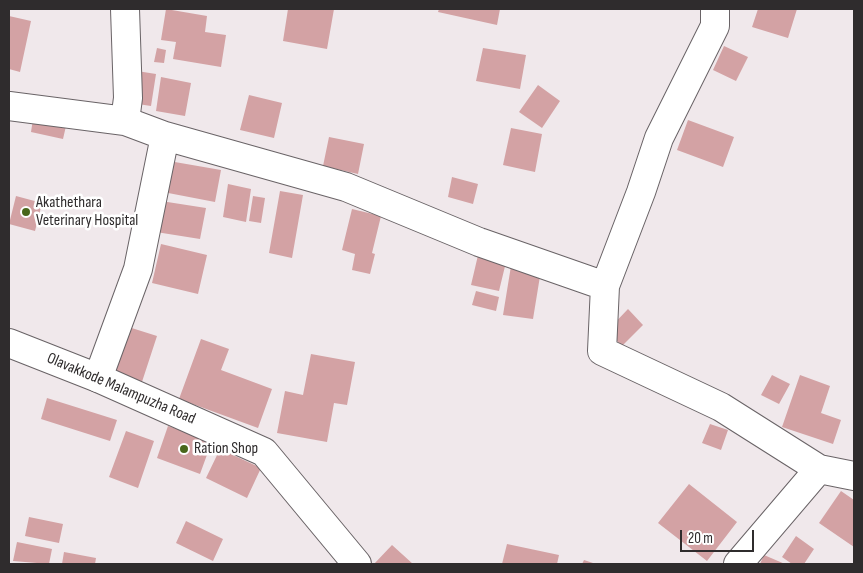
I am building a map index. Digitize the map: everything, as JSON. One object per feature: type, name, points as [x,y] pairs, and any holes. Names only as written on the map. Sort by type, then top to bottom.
[{"type":"street","points":[[125,9],[128,98],[125,121]]},
{"type":"street","points":[[714,9],[715,26],[659,138],[641,192],[605,286],[602,351],[721,407],[820,470],[854,476]]},
{"type":"street","points":[[9,106],[125,121],[164,136],[346,187],[479,242],[605,286]]},
{"type":"street","points":[[98,378],[138,269],[164,136]]},
{"type":"street","name":"Olavakkode Malampuzha Road","points":[[9,343],[98,378],[264,452],[356,564]]},
{"type":"street","points":[[738,564],[820,470]]},
{"type":"building","points":[[166,9],[207,16],[205,32],[226,35],[221,67],[173,59],[176,42],[161,40]]},
{"type":"building","points":[[288,9],[334,9],[327,49],[283,41]]},
{"type":"building","points":[[439,9],[500,9],[497,25],[438,12]]},
{"type":"building","points":[[758,9],[797,9],[788,38],[752,27]]},
{"type":"building","points":[[9,16],[31,21],[20,72],[9,69]]},
{"type":"building","points":[[724,46],[748,57],[736,81],[713,70]]},
{"type":"building","points":[[157,48],[166,50],[164,63],[154,62]]},
{"type":"building","points":[[483,48],[526,55],[520,89],[476,81]]},
{"type":"building","points":[[137,71],[156,74],[151,106],[131,103]]},
{"type":"building","points":[[161,77],[191,83],[185,116],[156,111]]},
{"type":"building","points":[[538,85],[560,101],[542,128],[519,112]]},
{"type":"building","points":[[249,95],[282,103],[274,138],[240,130]]},
{"type":"building","points":[[33,119],[66,126],[63,139],[31,132]]},
{"type":"building","points":[[688,120],[734,137],[723,167],[677,150]]},
{"type":"building","points":[[511,128],[542,134],[535,172],[503,165]]},
{"type":"building","points":[[329,137],[364,144],[358,174],[323,166]]},
{"type":"building","points":[[169,161],[221,170],[215,202],[163,192]]},
{"type":"building","points":[[452,177],[478,184],[473,204],[448,197]]},
{"type":"building","points":[[228,184],[251,189],[246,222],[223,217]]},
{"type":"building","points":[[280,191],[303,195],[292,258],[269,253]]},
{"type":"building","name":"Akathethara Veterinary Hospital","points":[[16,196],[42,203],[35,231],[9,224]]},
{"type":"building","points":[[253,196],[265,198],[261,223],[249,221]]},
{"type":"building","points":[[161,201],[206,208],[200,239],[156,232]]},
{"type":"building","points":[[352,209],[381,216],[372,253],[375,254],[370,274],[352,270],[355,254],[342,250]]},
{"type":"building","points":[[161,244],[207,255],[198,294],[152,283]]},
{"type":"building","points":[[479,251],[507,258],[499,291],[471,285]]},
{"type":"building","points":[[511,266],[541,270],[533,319],[503,315]]},
{"type":"building","points":[[476,291],[499,297],[496,311],[472,305]]},
{"type":"building","points":[[628,309],[643,325],[622,346],[607,331]]},
{"type":"building","points":[[119,324],[157,336],[139,391],[101,378]]},
{"type":"building","points":[[201,339],[229,349],[221,370],[272,389],[258,428],[179,399]]},
{"type":"building","points":[[311,354],[355,362],[347,405],[334,403],[327,442],[277,433],[285,391],[303,395]]},
{"type":"building","points":[[772,375],[790,384],[779,404],[761,395]]},
{"type":"building","points":[[800,375],[830,386],[821,413],[841,420],[833,444],[782,427]]},
{"type":"building","points":[[47,398],[117,420],[110,441],[41,419]]},
{"type":"building","points":[[710,424],[728,430],[721,450],[702,443]]},
{"type":"building","name":"Ration Shop","points":[[168,426],[212,441],[200,474],[157,458]]},
{"type":"building","points":[[126,431],[154,441],[138,488],[109,477]]},
{"type":"building","points":[[220,449],[261,468],[247,498],[206,478]]},
{"type":"building","points":[[689,484],[737,522],[707,561],[658,523]]},
{"type":"building","points":[[841,491],[854,500],[854,547],[819,523]]},
{"type":"building","points":[[29,517],[63,524],[59,543],[25,536]]},
{"type":"building","points":[[186,521],[223,539],[213,561],[176,543]]},
{"type":"building","points":[[796,536],[814,549],[804,564],[792,564],[782,557]]},
{"type":"building","points":[[17,542],[52,549],[49,564],[13,561]]},
{"type":"building","points":[[507,544],[559,555],[557,564],[502,564]]},
{"type":"building","points":[[392,545],[413,564],[374,564]]},
{"type":"building","points":[[64,552],[96,558],[95,564],[62,564]]},
{"type":"building","points":[[764,555],[785,564],[760,564]]},
{"type":"building","points":[[584,560],[596,564],[582,564]]},
{"type":"place","name":"Akathethara Veterinary Hospital","points":[[26,212]]},
{"type":"place","name":"Ration Shop","points":[[184,449]]}]
